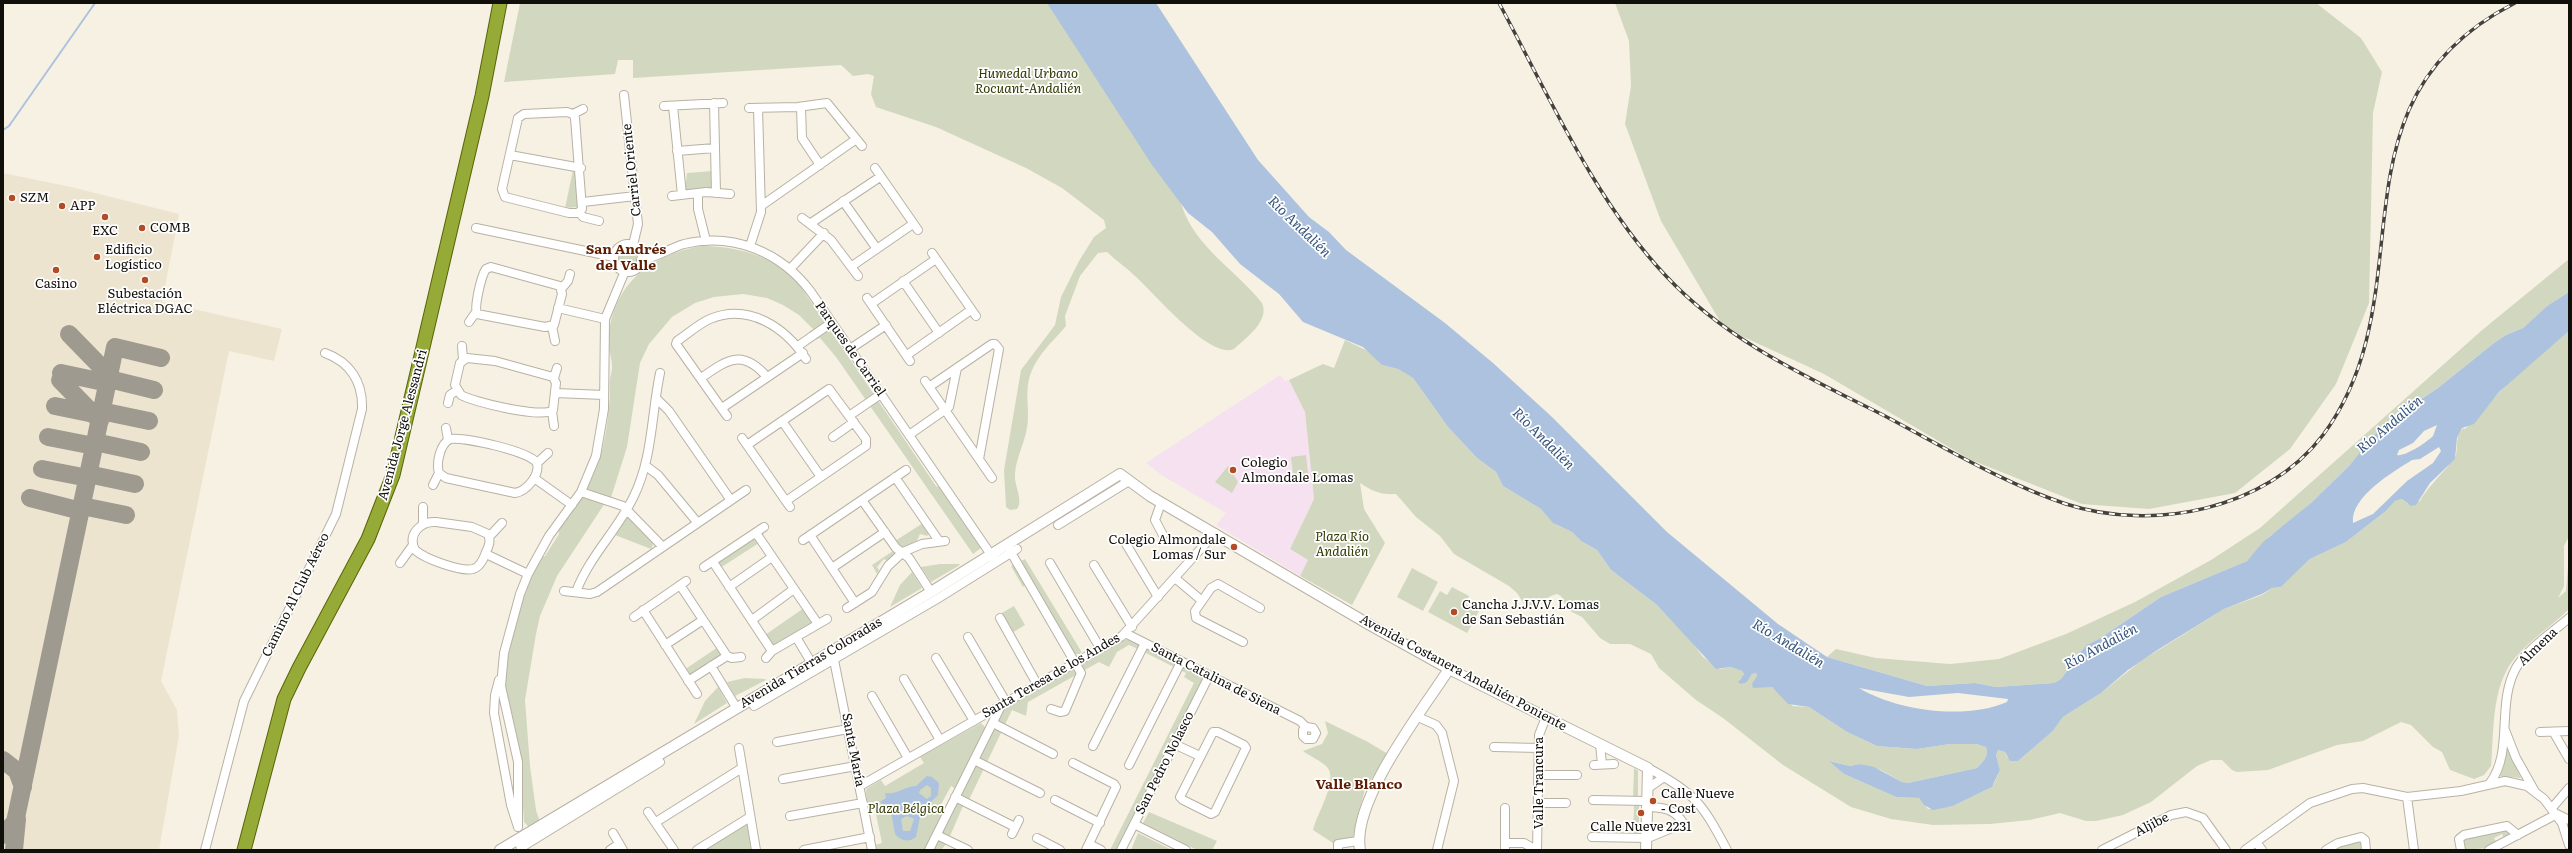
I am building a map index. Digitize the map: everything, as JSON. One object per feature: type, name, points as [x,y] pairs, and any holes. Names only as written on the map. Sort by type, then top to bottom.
[{"type":"highway","name":"Avenida Jorge Alessandri","points":[[244,850],[284,699],[368,539],[393,475],[493,50],[500,3]]},
{"type":"highway","name":"Avenida Jorge Alessandri","points":[[493,50],[509,3]]},
{"type":"street","name":"Carriel Oriente","points":[[624,94],[638,229],[633,245]]},
{"type":"street","points":[[714,103],[716,192]]},
{"type":"street","points":[[682,195],[677,151],[668,106],[724,103]]},
{"type":"street","points":[[750,246],[760,215],[761,206],[754,108],[801,107],[829,104],[855,140],[862,146]]},
{"type":"street","points":[[801,107],[802,138],[820,165]]},
{"type":"street","points":[[573,114],[581,168],[582,209],[579,212],[569,213],[505,197],[502,189],[517,121],[521,115],[567,112],[573,114],[583,109]]},
{"type":"street","points":[[761,206],[855,140]]},
{"type":"street","points":[[677,151],[715,148]]},
{"type":"street","points":[[510,155],[581,168]]},
{"type":"street","points":[[852,266],[877,249],[916,227],[875,168]]},
{"type":"street","points":[[810,223],[880,177]]},
{"type":"street","points":[[672,196],[716,192],[730,194]]},
{"type":"street","points":[[698,193],[698,209],[706,241]]},
{"type":"street","points":[[583,202],[635,196]]},
{"type":"street","points":[[843,201],[877,249]]},
{"type":"street","points":[[579,212],[583,217],[599,221]]},
{"type":"street","points":[[802,218],[824,233],[852,266],[858,276]]},
{"type":"street","points":[[476,228],[614,257]]},
{"type":"street","points":[[790,269],[824,233]]},
{"type":"street","name":"Parques de Carriel","points":[[641,260],[684,244],[706,241],[727,242],[750,246],[767,254],[790,269],[804,284],[850,349],[993,558]]},
{"type":"street","points":[[633,245],[640,251],[641,260],[637,268],[625,271],[618,267],[614,257],[620,246],[633,245]]},
{"type":"street","points":[[934,256],[974,313],[939,333],[909,358],[869,301],[903,281],[934,256]]},
{"type":"street","points":[[470,322],[476,312],[483,275],[489,267],[552,282],[562,288]]},
{"type":"street","points":[[522,845],[511,805],[498,737],[494,701],[501,677],[512,620],[528,574],[543,547],[581,492],[596,456],[604,395],[605,319],[625,271]]},
{"type":"street","points":[[555,341],[552,326],[558,308],[562,288],[568,281],[570,274]]},
{"type":"street","points":[[903,281],[939,333]]},
{"type":"street","points":[[558,308],[605,319]]},
{"type":"street","points":[[476,312],[480,315],[526,324],[552,326]]},
{"type":"street","points":[[727,416],[676,343],[711,319],[732,315],[761,319],[782,330],[802,353]]},
{"type":"street","points":[[722,408],[802,353],[831,322]]},
{"type":"street","points":[[850,349],[886,325]]},
{"type":"street","points":[[979,459],[999,349],[996,344],[992,344],[957,368],[927,384],[992,478]]},
{"type":"street","points":[[462,346],[463,360]]},
{"type":"street","name":"Camino Al Club Aéreo","points":[[205,850],[240,710],[336,514],[343,495],[362,409],[362,394],[358,382],[348,367],[338,359],[325,353]]},
{"type":"street","points":[[552,411],[544,413],[497,405],[463,397],[457,390],[455,383],[459,365],[463,360],[470,358],[495,361],[554,378]]},
{"type":"street","points":[[701,378],[723,362],[737,359],[754,364],[767,377]]},
{"type":"street","points":[[554,426],[552,411],[556,393],[554,378],[557,368]]},
{"type":"street","points":[[909,435],[946,411],[950,405],[957,368]]},
{"type":"street","points":[[576,592],[590,562],[627,508],[646,466],[660,373]]},
{"type":"street","points":[[742,438],[788,504],[821,477],[866,444],[851,419],[829,389],[747,445]]},
{"type":"street","points":[[448,403],[450,395],[457,390]]},
{"type":"street","points":[[556,393],[604,395]]},
{"type":"street","points":[[833,437],[851,419],[881,394]]},
{"type":"street","points":[[656,398],[669,411],[730,499]]},
{"type":"street","points":[[782,420],[821,477]]},
{"type":"street","points":[[446,428],[448,440]]},
{"type":"street","points":[[433,485],[439,473],[438,464],[442,448],[448,440],[456,439],[512,450],[532,458],[537,464],[538,471],[524,490],[515,493],[446,478],[439,473]]},
{"type":"street","points":[[537,464],[548,453]]},
{"type":"street","points":[[646,466],[658,475],[697,522]]},
{"type":"street","points":[[855,603],[832,568],[806,538],[906,470]]},
{"type":"street","name":"Avenida Tierras Coloradas","points":[[754,706],[931,592],[1012,549],[1120,474]]},
{"type":"street","name":"Avenida Costanera Andalién Poniente","points":[[1120,474],[1161,503],[1215,533],[1370,625],[1449,669],[1664,777],[1700,804],[1727,850]]},
{"type":"street","points":[[847,608],[872,592],[888,566],[903,552],[922,544],[942,541],[895,477]]},
{"type":"street","points":[[534,478],[572,505]]},
{"type":"street","points":[[1058,525],[1129,481]]},
{"type":"street","points":[[564,591],[595,593],[730,499],[746,490]]},
{"type":"street","points":[[581,492],[615,501],[627,508],[662,546]]},
{"type":"street","points":[[862,500],[885,532],[909,558],[931,592]]},
{"type":"street","points":[[1161,503],[1155,520],[1163,535]]},
{"type":"street","points":[[400,563],[413,545],[415,533],[422,524],[423,507]]},
{"type":"street","points":[[422,524],[436,522],[465,525],[483,531],[489,537]]},
{"type":"street","points":[[413,545],[417,552],[432,560],[468,569],[477,567],[486,554],[489,537],[502,523]]},
{"type":"street","points":[[704,567],[764,527]]},
{"type":"street","points":[[832,568],[885,532]]},
{"type":"street","points":[[756,533],[818,624]]},
{"type":"street","name":"Santa Teresa de los Andes","points":[[860,786],[1125,633],[1215,533]]},
{"type":"street","points":[[1126,545],[1158,597]]},
{"type":"street","points":[[1012,549],[1082,676],[1066,710],[1062,712],[1051,709]]},
{"type":"street","points":[[486,554],[528,574]]},
{"type":"street","points":[[729,587],[772,557]]},
{"type":"street","name":"Avenida Tierras Coloradas","points":[[522,845],[736,707],[811,662],[832,655],[993,558]]},
{"type":"street","points":[[712,562],[772,651]]},
{"type":"street","points":[[1050,563],[1100,648]]},
{"type":"street","points":[[1094,565],[1132,627]]},
{"type":"street","points":[[1175,578],[1201,600]]},
{"type":"street","points":[[634,617],[683,583],[703,620],[727,656],[732,658],[741,657]]},
{"type":"street","points":[[1243,642],[1195,617],[1194,612],[1212,586],[1218,584],[1260,608]]},
{"type":"street","points":[[752,620],[794,589]]},
{"type":"street","points":[[643,610],[697,694]]},
{"type":"street","points":[[1000,618],[1037,684]]},
{"type":"street","name":"Almena","points":[[2490,783],[2500,763],[2507,696],[2517,667],[2569,618]]},
{"type":"street","points":[[766,658],[772,651],[827,619]]},
{"type":"street","points":[[665,645],[703,620]]},
{"type":"street","name":"Santa Catalina de Siena","points":[[1125,633],[1300,721],[1306,727]]},
{"type":"street","points":[[796,637],[811,662]]},
{"type":"street","points":[[929,850],[1004,703],[968,637]]},
{"type":"street","points":[[1093,746],[1145,643]]},
{"type":"street","name":"Santa María","points":[[832,655],[856,766],[872,850]]},
{"type":"street","points":[[688,681],[727,656]]},
{"type":"street","points":[[936,658],[975,720],[1053,754]]},
{"type":"street","points":[[1130,765],[1181,662]]},
{"type":"street","points":[[711,666],[736,707]]},
{"type":"street","points":[[1338,850],[1338,844],[1359,845],[1371,792],[1449,669]]},
{"type":"street","name":"San Pedro Nolasco","points":[[1121,850],[1209,676]]},
{"type":"street","points":[[501,677],[504,702],[513,733],[519,776],[518,827]]},
{"type":"street","points":[[904,679],[940,740]]},
{"type":"street","points":[[872,696],[908,758]]},
{"type":"street","points":[[1418,717],[1436,725],[1442,733],[1454,781],[1437,850]]},
{"type":"street","name":"Valle Trancura","points":[[1537,850],[1540,729],[1546,717]]},
{"type":"street","points":[[2503,727],[2516,758],[2536,792],[2555,811],[2569,820]]},
{"type":"street","points":[[777,742],[848,729]]},
{"type":"street","points":[[1215,731],[1244,745],[1246,748],[1212,814],[1183,800],[1180,796],[1200,756],[1215,731]]},
{"type":"street","points":[[2540,732],[2554,733],[2569,731]]},
{"type":"street","points":[[498,737],[513,733]]},
{"type":"street","points":[[2554,733],[2569,759]]},
{"type":"street","points":[[1174,744],[1200,756]]},
{"type":"street","points":[[1600,744],[1598,764],[1614,764]]},
{"type":"street","points":[[1494,747],[1539,748]]},
{"type":"street","points":[[739,748],[756,850]]},
{"type":"street","points":[[974,760],[1040,793]]},
{"type":"street","name":"Avenida Tierras Coloradas","points":[[500,850],[522,845],[660,762]]},
{"type":"street","points":[[1073,763],[1115,786],[1115,791],[1088,847],[1100,850]]},
{"type":"street","points":[[783,779],[856,766]]},
{"type":"street","points":[[656,822],[742,768]]},
{"type":"street","points":[[1646,850],[1648,768]]},
{"type":"street","points":[[1539,775],[1577,775]]},
{"type":"street","points":[[1648,789],[1664,777]]},
{"type":"street","points":[[2245,850],[2304,806],[2322,798],[2357,788],[2407,797],[2461,791],[2490,783],[2510,781],[2522,784],[2536,792]]},
{"type":"street","points":[[2489,850],[2518,835],[2555,811],[2569,788]]},
{"type":"street","points":[[955,797],[1013,831],[1019,820]]},
{"type":"street","points":[[2407,797],[2414,850]]},
{"type":"street","points":[[1055,800],[1100,823]]},
{"type":"street","points":[[1593,800],[1647,804],[1668,809],[1679,817],[1684,824]]},
{"type":"street","points":[[790,816],[863,803]]},
{"type":"street","points":[[1539,803],[1566,803]]},
{"type":"street","points":[[1505,808],[1505,847],[1524,843],[1537,850]]},
{"type":"street","points":[[2555,811],[2569,845]]},
{"type":"street","points":[[648,812],[674,850]]},
{"type":"street","name":"Aljibe","points":[[2106,849],[2171,815],[2186,812],[2203,818],[2226,850]]},
{"type":"street","points":[[697,850],[750,818]]},
{"type":"street","points":[[1134,824],[1186,850]]},
{"type":"street","points":[[2460,850],[2459,838],[2464,834],[2507,826],[2518,835]]},
{"type":"street","points":[[1592,837],[1646,838],[1672,828]]},
{"type":"street","points":[[610,850],[621,847],[613,833]]},
{"type":"street","points":[[937,835],[968,850]]},
{"type":"street","points":[[804,850],[870,837]]},
{"type":"street","points":[[2326,850],[2338,843],[2361,837],[2365,840],[2366,850]]},
{"type":"street","points":[[1037,838],[1060,850]]},
{"type":"street","points":[[2256,842],[2262,850]]},
{"type":"shaded area","points":[[3,173],[71,187],[179,214],[162,302],[282,329],[274,361],[229,351],[161,681],[177,710],[179,736],[159,850],[3,850]]},
{"type":"shaded area","name":"Colegio Almondale Lomas","points":[[1280,375],[1285,381],[1289,380],[1305,412],[1314,499],[1290,549],[1308,560],[1300,576],[1216,525],[1226,513],[1163,476],[1146,463]]},
{"type":"green space","name":"Humedal Urbano Rocuant-Andalién","points":[[520,3],[1072,3],[1181,182],[1181,203],[1188,221],[1206,246],[1252,291],[1262,303],[1264,310],[1263,316],[1256,329],[1234,349],[1224,350],[1197,335],[1182,323],[1132,273],[1107,252],[1098,253],[1080,276],[1065,316],[1066,326],[1040,356],[1029,379],[1027,391],[1027,428],[1015,472],[1019,495],[1019,506],[1017,509],[1010,510],[1006,507],[1004,470],[1021,370],[1055,325],[1061,297],[1079,261],[1094,237],[1106,228],[1104,220],[1062,188],[1026,168],[936,127],[876,107],[871,94],[874,76],[868,74],[853,76],[841,65],[633,78],[633,60],[618,60],[615,74],[504,82]]},
{"type":"green space","points":[[1615,3],[2316,3],[2361,38],[2382,72],[2373,113],[2369,303],[2336,384],[2290,449],[2235,493],[2149,509],[2082,504],[1971,460],[1824,374],[1724,328],[1661,221],[1625,124],[1631,86],[1629,41]]},
{"type":"green space","points":[[573,170],[576,170],[578,207],[565,208]]},
{"type":"green space","points":[[712,171],[714,186],[712,189],[685,190],[687,173]]},
{"type":"green space","points":[[701,246],[714,246],[740,250],[764,258],[787,272],[797,281],[936,486],[939,487],[981,548],[973,554],[836,357],[820,338],[815,340],[809,332],[813,329],[799,315],[783,305],[767,298],[743,294],[714,297],[695,303],[672,317],[649,344],[640,363],[627,447],[609,504],[605,503],[557,576],[540,616],[525,700],[530,766],[536,810],[540,822],[530,828],[524,822],[519,746],[507,701],[504,678],[509,646],[525,588],[542,557],[545,556],[559,534],[558,530],[586,491],[600,458],[606,428],[612,370],[608,338],[612,319],[618,302],[626,287],[637,275],[650,265],[665,257]]},
{"type":"green space","points":[[623,248],[631,248],[637,254],[637,262],[631,268],[623,268],[617,262],[617,254]]},
{"type":"green space","points":[[2569,259],[2569,292],[2547,306],[2523,328],[2506,335],[2494,343],[2438,388],[2404,409],[2372,437],[2349,466],[2311,503],[2284,527],[2270,536],[2247,561],[2161,597],[2099,639],[2086,645],[2061,679],[2054,683],[1996,687],[1975,683],[1927,686],[1827,657],[1836,649],[1876,658],[1950,664],[1999,659],[2066,634],[2135,602],[2211,560],[2260,528],[2481,331]]},
{"type":"green space","name":"Plaza Río Andalién","points":[[2569,331],[2569,536],[2564,546],[2564,586],[2558,598],[2566,591],[2569,555],[2569,609],[2520,652],[2507,670],[2497,696],[2491,766],[2484,775],[2474,779],[2450,770],[2442,752],[2433,747],[2411,725],[2401,722],[2363,741],[2337,745],[2268,770],[2237,772],[2232,770],[2222,760],[2211,760],[2197,766],[2151,802],[2123,815],[2096,821],[2086,821],[2060,813],[2030,820],[1990,824],[1933,825],[1891,819],[1851,807],[1783,765],[1723,718],[1696,700],[1659,668],[1651,654],[1630,644],[1610,644],[1600,638],[1582,617],[1568,610],[1561,596],[1557,594],[1553,595],[1537,604],[1529,606],[1525,605],[1517,593],[1509,586],[1454,554],[1440,536],[1416,517],[1396,494],[1376,492],[1360,483],[1364,509],[1385,543],[1352,605],[1300,576],[1308,560],[1290,549],[1314,499],[1305,412],[1289,380],[1323,364],[1334,368],[1345,340],[1370,352],[1382,365],[1398,369],[1413,378],[1448,427],[1477,458],[1496,472],[1503,486],[1541,509],[1557,525],[1572,532],[1581,541],[1597,550],[1611,570],[1657,605],[1692,642],[1703,657],[1720,669],[1731,667],[1742,671],[1744,674],[1739,680],[1747,682],[1752,674],[1756,673],[1761,687],[1772,687],[1793,706],[1809,707],[1847,732],[1877,746],[1917,749],[1950,744],[1976,744],[1986,747],[1986,756],[1977,768],[1908,783],[1902,782],[1881,770],[1860,764],[1850,766],[1830,761],[1844,774],[1896,797],[1919,798],[1928,809],[1953,806],[1986,790],[1994,784],[2000,770],[1996,755],[1998,750],[2005,752],[2007,757],[2018,761],[2053,731],[2063,717],[2101,693],[2141,661],[2224,609],[2262,595],[2272,588],[2281,587],[2310,559],[2346,542],[2386,511],[2395,501],[2402,499],[2408,504],[2420,501],[2423,495],[2454,459],[2460,431],[2463,428],[2465,429],[2508,383]]},
{"type":"green space","points":[[1306,455],[1309,482],[1294,484],[1291,457]]},
{"type":"green space","points":[[1228,466],[1238,482],[1232,493],[1215,482]]},
{"type":"green space","points":[[628,516],[654,542],[651,549],[615,535]]},
{"type":"green space","points":[[923,523],[929,533],[927,536],[920,534],[916,543],[903,549],[895,541]]},
{"type":"green space","points":[[754,539],[759,543],[720,568],[718,562]]},
{"type":"green space","points":[[893,551],[895,554],[887,561],[884,559],[877,567],[879,570],[877,574],[872,565]]},
{"type":"green space","points":[[1025,559],[1082,654],[1073,654],[1029,582],[1023,587],[1011,566]]},
{"type":"green space","points":[[940,564],[960,565],[931,582],[921,567]]},
{"type":"green space","points":[[1412,568],[1438,582],[1423,611],[1397,597]]},
{"type":"green space","points":[[912,572],[922,588],[890,607],[900,585]]},
{"type":"green space","name":"Cancha J.J.V.V. Lomas de San Sebastián","points":[[1452,587],[1469,596],[1465,604],[1479,611],[1467,633],[1428,612],[1440,591],[1447,595]]},
{"type":"green space","points":[[1014,606],[1025,625],[1012,633],[1000,614]]},
{"type":"green space","points":[[804,608],[813,621],[813,624],[774,645],[771,645],[765,635]]},
{"type":"green space","points":[[1123,640],[1131,640],[1139,644],[1138,649],[1129,645],[1117,652],[1109,667],[1099,662],[1028,702],[1026,716],[1012,710],[966,806],[963,806],[947,843],[941,850],[931,850],[1002,709]]},
{"type":"green space","points":[[718,647],[722,655],[691,675],[684,670]]},
{"type":"green space","points":[[1146,648],[1202,676],[1203,679],[1118,850],[1110,850],[1194,683],[1184,677],[1186,673],[1144,652]]},
{"type":"green space","points":[[745,678],[766,680],[735,696],[727,682]]},
{"type":"green space","points":[[718,687],[727,703],[694,724],[705,701]]},
{"type":"green space","points":[[1325,721],[1368,742],[1388,754],[1365,789],[1353,838],[1333,843],[1313,830],[1329,789],[1330,773],[1325,765],[1303,751],[1322,744],[1328,733]]},
{"type":"green space","name":"Plaza Bélgica","points":[[981,723],[986,728],[956,789],[951,786],[937,812],[943,815],[925,850],[876,850],[875,845],[882,843],[874,805],[867,806],[866,789],[881,780],[885,786],[924,763],[920,757]]},
{"type":"green space","points":[[2504,750],[2508,750],[2521,778],[2500,776],[2504,766]]},
{"type":"green space","points":[[1634,768],[1638,771],[1638,798],[1633,799]]},
{"type":"green space","points":[[1634,805],[1639,805],[1639,836],[1633,837]]},
{"type":"green space","points":[[1149,812],[1217,841],[1212,850],[1197,850],[1143,823]]},
{"type":"green space","points":[[747,823],[753,850],[699,850]]},
{"type":"green space","points":[[2504,828],[2513,833],[2504,838],[2502,834],[2494,838],[2496,842],[2487,848],[2463,850],[2463,838]]},
{"type":"green space","points":[[1138,833],[1172,850],[1131,850]]},
{"type":"green space","points":[[2360,839],[2364,850],[2338,850],[2337,845]]},
{"type":"water","name":"Río Andalién","points":[[1047,3],[1156,3],[1258,160],[1309,217],[1329,232],[1346,250],[1445,323],[1493,363],[1552,417],[1667,532],[1778,624],[1827,657],[1927,686],[1975,683],[1996,687],[2054,683],[2061,679],[2086,645],[2099,639],[2161,597],[2247,561],[2263,542],[2311,503],[2349,466],[2372,437],[2404,410],[2438,388],[2494,343],[2506,335],[2523,328],[2547,306],[2569,292],[2569,331],[2499,392],[2474,424],[2462,428],[2457,438],[2455,459],[2430,483],[2416,505],[2411,506],[2402,499],[2395,501],[2386,511],[2346,542],[2310,559],[2281,587],[2272,588],[2262,594],[2224,609],[2159,649],[2128,670],[2101,693],[2063,717],[2053,731],[2018,761],[2010,761],[2005,752],[1998,750],[1996,755],[2000,770],[1992,787],[1953,806],[1933,810],[1924,805],[1919,798],[1896,797],[1844,774],[1829,761],[1850,766],[1860,764],[1874,767],[1902,782],[1908,783],[1977,768],[1986,756],[1986,747],[1976,744],[1950,744],[1917,749],[1877,746],[1847,732],[1809,707],[1788,704],[1772,687],[1753,688],[1752,684],[1757,676],[1756,673],[1752,674],[1747,682],[1741,684],[1738,682],[1744,674],[1742,671],[1731,667],[1716,669],[1657,605],[1611,570],[1597,550],[1581,541],[1572,532],[1553,523],[1541,509],[1503,486],[1496,472],[1477,458],[1448,427],[1413,378],[1398,369],[1382,365],[1363,347],[1303,322],[1279,294],[1240,264],[1212,232],[1188,213],[1152,165]],"holes":[[[2437,425],[2433,436],[2426,442],[2405,454],[2397,455],[2399,450],[2413,443],[2424,431]],[[2439,447],[2441,451],[2433,463],[2407,481],[2373,514],[2353,523],[2354,513],[2358,504],[2374,486],[2412,460],[2420,459]],[[1859,688],[1909,697],[1958,693],[2008,699],[2007,702],[1990,708],[1952,712],[1912,707],[1875,696]]]},
{"type":"water","points":[[927,776],[932,777],[939,783],[938,795],[921,812],[916,837],[907,841],[895,834],[891,812],[880,802],[886,798],[885,793],[894,793],[908,787],[916,786]],"holes":[[[927,785],[931,788],[931,796],[927,799],[919,793],[920,790]],[[907,816],[914,819],[910,831],[903,831],[901,819]]]},
{"type":"waterway","points":[[3,130],[9,126],[95,3]]},
{"type":"taxiway","points":[[69,334],[109,375]]},
{"type":"taxiway","points":[[3,835],[15,822],[115,347],[161,358]]},
{"type":"taxiway","points":[[61,373],[108,383]]},
{"type":"taxiway","points":[[109,379],[154,390]]},
{"type":"taxiway","points":[[60,380],[100,421]]},
{"type":"taxiway","points":[[55,406],[94,414]]},
{"type":"taxiway","points":[[101,411],[149,421]]},
{"type":"taxiway","points":[[48,437],[94,446]]},
{"type":"taxiway","points":[[95,442],[141,452]]},
{"type":"taxiway","points":[[42,469],[88,478]]},
{"type":"taxiway","points":[[88,474],[135,484]]},
{"type":"taxiway","points":[[30,498],[81,511]]},
{"type":"taxiway","points":[[82,506],[126,515]]},
{"type":"taxiway","points":[[3,760],[17,771],[23,787]]},
{"type":"taxiway","points":[[14,850],[17,819]]},
{"type":"railway","points":[[1499,3],[1574,146],[1617,214],[1640,246],[1666,276],[1715,320],[1741,338],[1796,371],[1996,475],[2043,496],[2066,504],[2100,512],[2135,516],[2171,514],[2206,508],[2240,497],[2271,481],[2299,461],[2323,435],[2354,379],[2371,321],[2386,202],[2397,145],[2418,92],[2455,44],[2515,3]]},
{"type":"place","name":"SZM","points":[[12,198]]},
{"type":"place","name":"APP","points":[[62,206]]},
{"type":"place","name":"EXC","points":[[105,217]]},
{"type":"place","name":"COMB","points":[[142,228]]},
{"type":"place","name":"Edificio Logístico","points":[[97,257]]},
{"type":"place","name":"Casino","points":[[56,270]]},
{"type":"place","name":"Subestación Eléctrica DGAC","points":[[145,280]]},
{"type":"place","name":"Colegio Almondale Lomas","points":[[1233,470]]},
{"type":"place","name":"Colegio Almondale Lomas / Sur","points":[[1234,547]]},
{"type":"place","name":"Cancha J.J.V.V. Lomas de San Sebastián","points":[[1454,612]]},
{"type":"place","name":"Calle Nueve - Cost","points":[[1653,801]]},
{"type":"place","name":"Calle Nueve 2231","points":[[1641,813]]},
{"type":"district","name":"San Andrés del Valle","points":[[626,258]]},
{"type":"district","name":"Valle Blanco","points":[[1359,785]]}]
